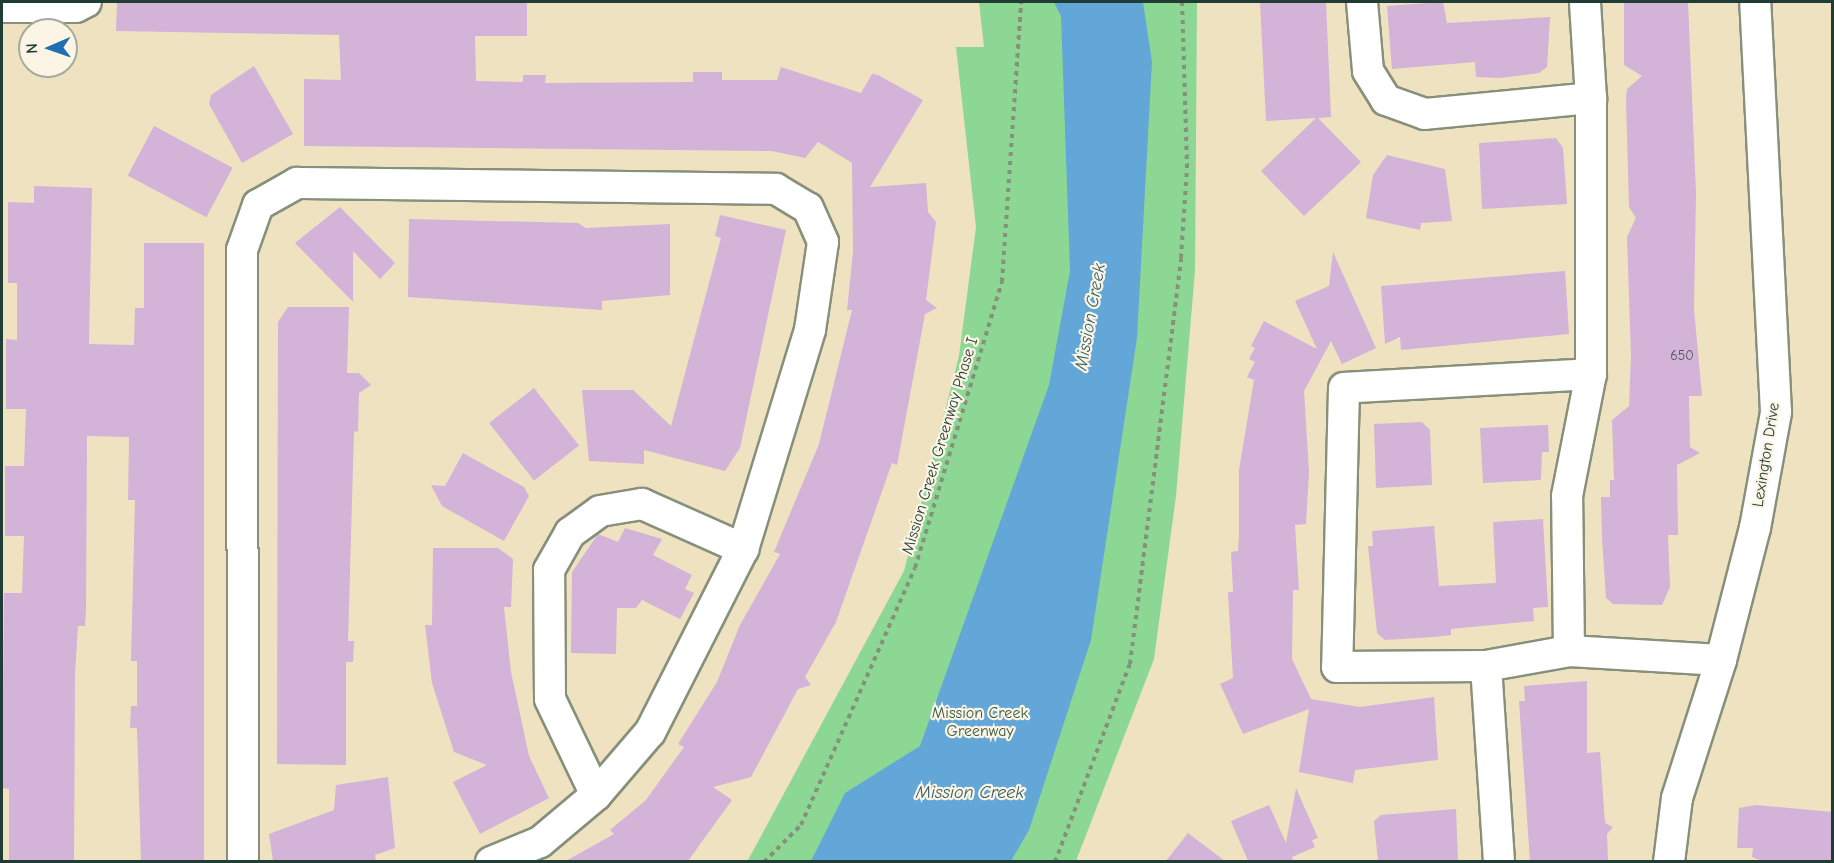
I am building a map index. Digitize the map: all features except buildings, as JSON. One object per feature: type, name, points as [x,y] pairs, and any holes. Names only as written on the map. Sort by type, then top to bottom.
[{"type":"street","points":[[2,7],[76,7],[86,2]]},
{"type":"street","points":[[1362,2],[1368,71],[1386,100],[1425,114],[1591,98]]},
{"type":"street","points":[[1569,651],[1567,496],[1591,374],[1591,98],[1585,2]]},
{"type":"street","name":"Lexington Drive","points":[[1670,861],[1677,798],[1721,660],[1755,528],[1776,412],[1755,2]]},
{"type":"street","points":[[243,861],[242,250],[258,206],[297,183],[776,189],[808,208],[823,242],[810,330],[744,549],[650,732],[596,795],[540,842],[491,861]]},
{"type":"street","points":[[1591,374],[1344,388],[1337,667],[1486,666],[1569,651],[1721,660]]},
{"type":"street","points":[[596,795],[550,699],[549,570],[570,533],[600,511],[642,504],[744,549]]},
{"type":"street","points":[[1486,666],[1499,861]]},
{"type":"path","name":"Mission Creek Greenway Phase I","points":[[764,861],[801,825],[915,568],[1002,282],[1021,2]]},
{"type":"path","points":[[1055,861],[1130,664],[1181,258],[1187,168],[1182,2]]},
{"type":"green space","name":"Mission Creek Greenway","points":[[979,2],[1197,2],[1195,271],[1176,496],[1154,659],[1076,861],[747,862],[904,571],[959,356],[976,227],[956,47],[984,47]]},
{"type":"water","name":"Mission Creek","points":[[1054,2],[1143,2],[1152,62],[1137,338],[1091,640],[1029,830],[1011,861],[811,861],[845,793],[920,746],[1049,385],[1070,271],[1061,16]]}]
